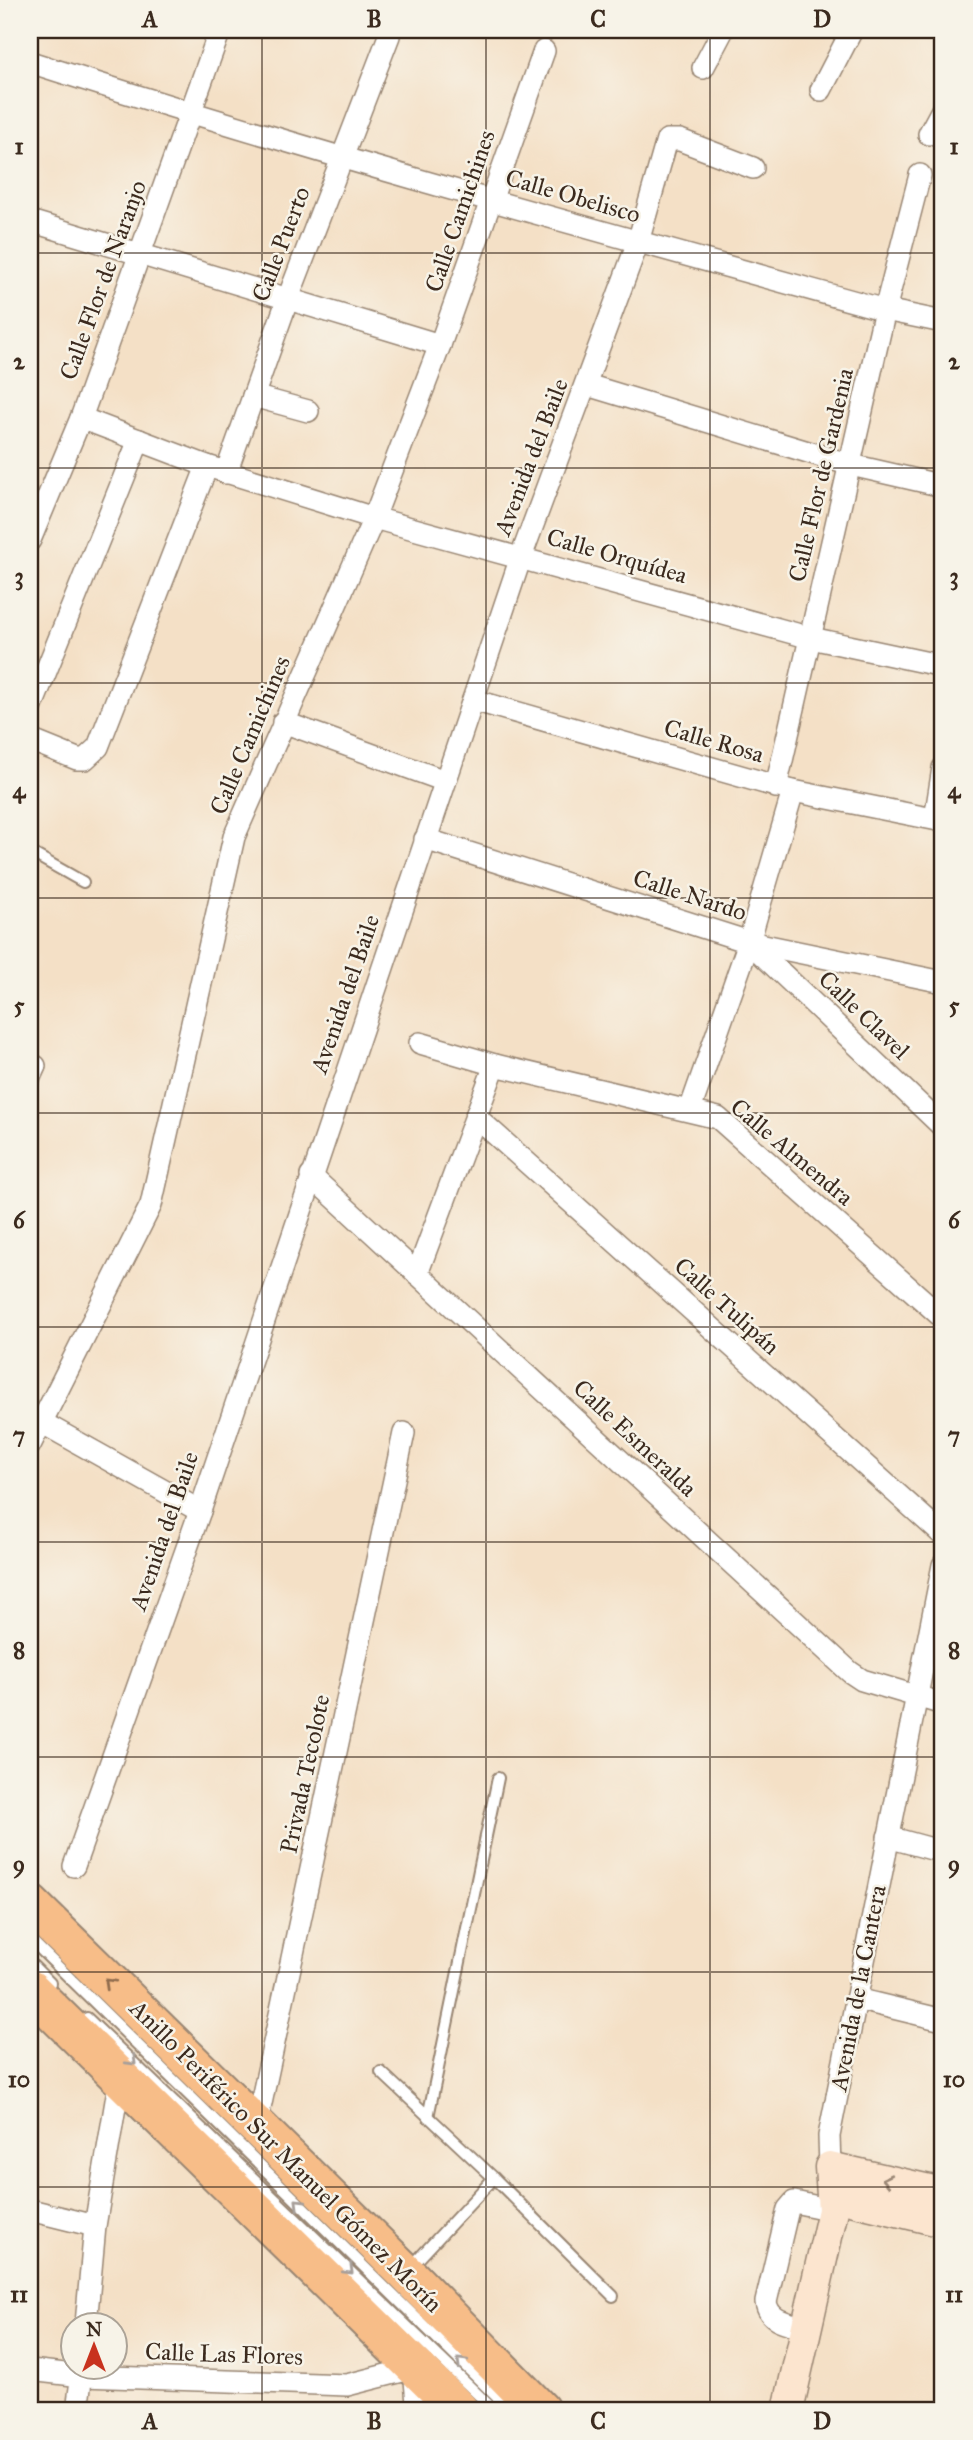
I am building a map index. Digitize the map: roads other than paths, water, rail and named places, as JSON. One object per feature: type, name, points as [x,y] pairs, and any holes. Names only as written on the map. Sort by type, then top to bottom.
[{"type":"highway","name":"Anillo Periférico Sur Manuel Gómez Morín","points":[[30,1905],[406,2273],[540,2410]]},
{"type":"highway","points":[[45,1990],[120,2077],[459,2410]]},
{"type":"highway","points":[[30,2015],[120,2077]]},
{"type":"street","name":"Calle Flor de Naranjo","points":[[30,540],[81,418],[220,30]]},
{"type":"street","points":[[703,68],[723,30]]},
{"type":"street","points":[[821,90],[852,30]]},
{"type":"street","name":"Calle Puerto","points":[[30,740],[71,758],[85,759],[98,747],[216,470],[253,396],[389,36]]},
{"type":"street","name":"Calle Camichines","points":[[30,1445],[35,1419],[151,1205],[234,837],[374,518],[440,345],[544,51]]},
{"type":"street","name":"Calle Obelisco","points":[[30,62],[190,114],[492,201],[885,310],[943,322]]},
{"type":"street","points":[[929,134],[943,108]]},
{"type":"street","name":"Avenida del Baile","points":[[74,1866],[200,1511],[521,556],[587,385],[638,242],[667,139],[680,139],[753,168]]},
{"type":"street","name":"Calle Flor de Gardenia","points":[[690,1110],[749,942],[784,789],[811,638],[885,310],[920,175]]},
{"type":"street","points":[[30,221],[287,301],[440,345]]},
{"type":"street","points":[[587,385],[851,465],[943,486]]},
{"type":"street","points":[[253,396],[307,411]]},
{"type":"street","name":"Calle Orquídea","points":[[81,418],[216,470],[374,518],[521,556],[811,638],[943,666]]},
{"type":"street","points":[[30,711],[139,440]]},
{"type":"street","name":"Calle Rosa","points":[[473,699],[784,789],[939,820]]},
{"type":"street","points":[[283,722],[445,781]]},
{"type":"street","points":[[939,820],[943,768]]},
{"type":"street","name":"Calle Nardo","points":[[425,839],[749,942],[943,982]]},
{"type":"street","name":"Calle Clavel","points":[[749,942],[943,1127]]},
{"type":"street","name":"Calle Almendra","points":[[419,1043],[495,1065],[718,1118],[943,1318]]},
{"type":"street","points":[[417,1274],[495,1065]]},
{"type":"street","name":"Calle Tulipán","points":[[476,1117],[943,1535]]},
{"type":"street","name":"Calle Esmeralda","points":[[311,1176],[850,1672],[862,1680],[943,1704]]},
{"type":"street","points":[[35,1419],[200,1511]]},
{"type":"street","name":"Privada Tecolote","points":[[256,2127],[404,1433]]},
{"type":"street","name":"Avenida de la Cantera","points":[[788,2410],[834,2203],[829,2136],[943,1565]]},
{"type":"street","points":[[888,1837],[943,1852]]},
{"type":"street","points":[[856,1999],[943,2020]]},
{"type":"street","points":[[87,2310],[95,2226],[120,2077]]},
{"type":"street","points":[[831,2167],[943,2193]]},
{"type":"street","points":[[808,2328],[774,2318],[767,2312],[766,2302],[788,2208],[794,2202],[834,2203],[943,2222]]},
{"type":"street","points":[[30,2210],[95,2226]]},
{"type":"street","points":[[414,2368],[421,2410]]},
{"type":"street","name":"Calle Las Flores","points":[[130,2374],[347,2385],[414,2368]]},
{"type":"street","name":"Calle Las Flores","points":[[30,2370],[60,2371]]},
{"type":"street","points":[[77,2410],[81,2380]]},
{"type":"lane","points":[[30,852],[83,881]]},
{"type":"lane","points":[[428,2117],[498,1777]]},
{"type":"lane","points":[[30,1939],[510,2410]]},
{"type":"lane","points":[[30,1963],[45,1990]]},
{"type":"lane","points":[[79,2011],[494,2410]]},
{"type":"lane","points":[[381,2072],[495,2178],[613,2296]]},
{"type":"lane","points":[[406,2273],[495,2178]]}]
